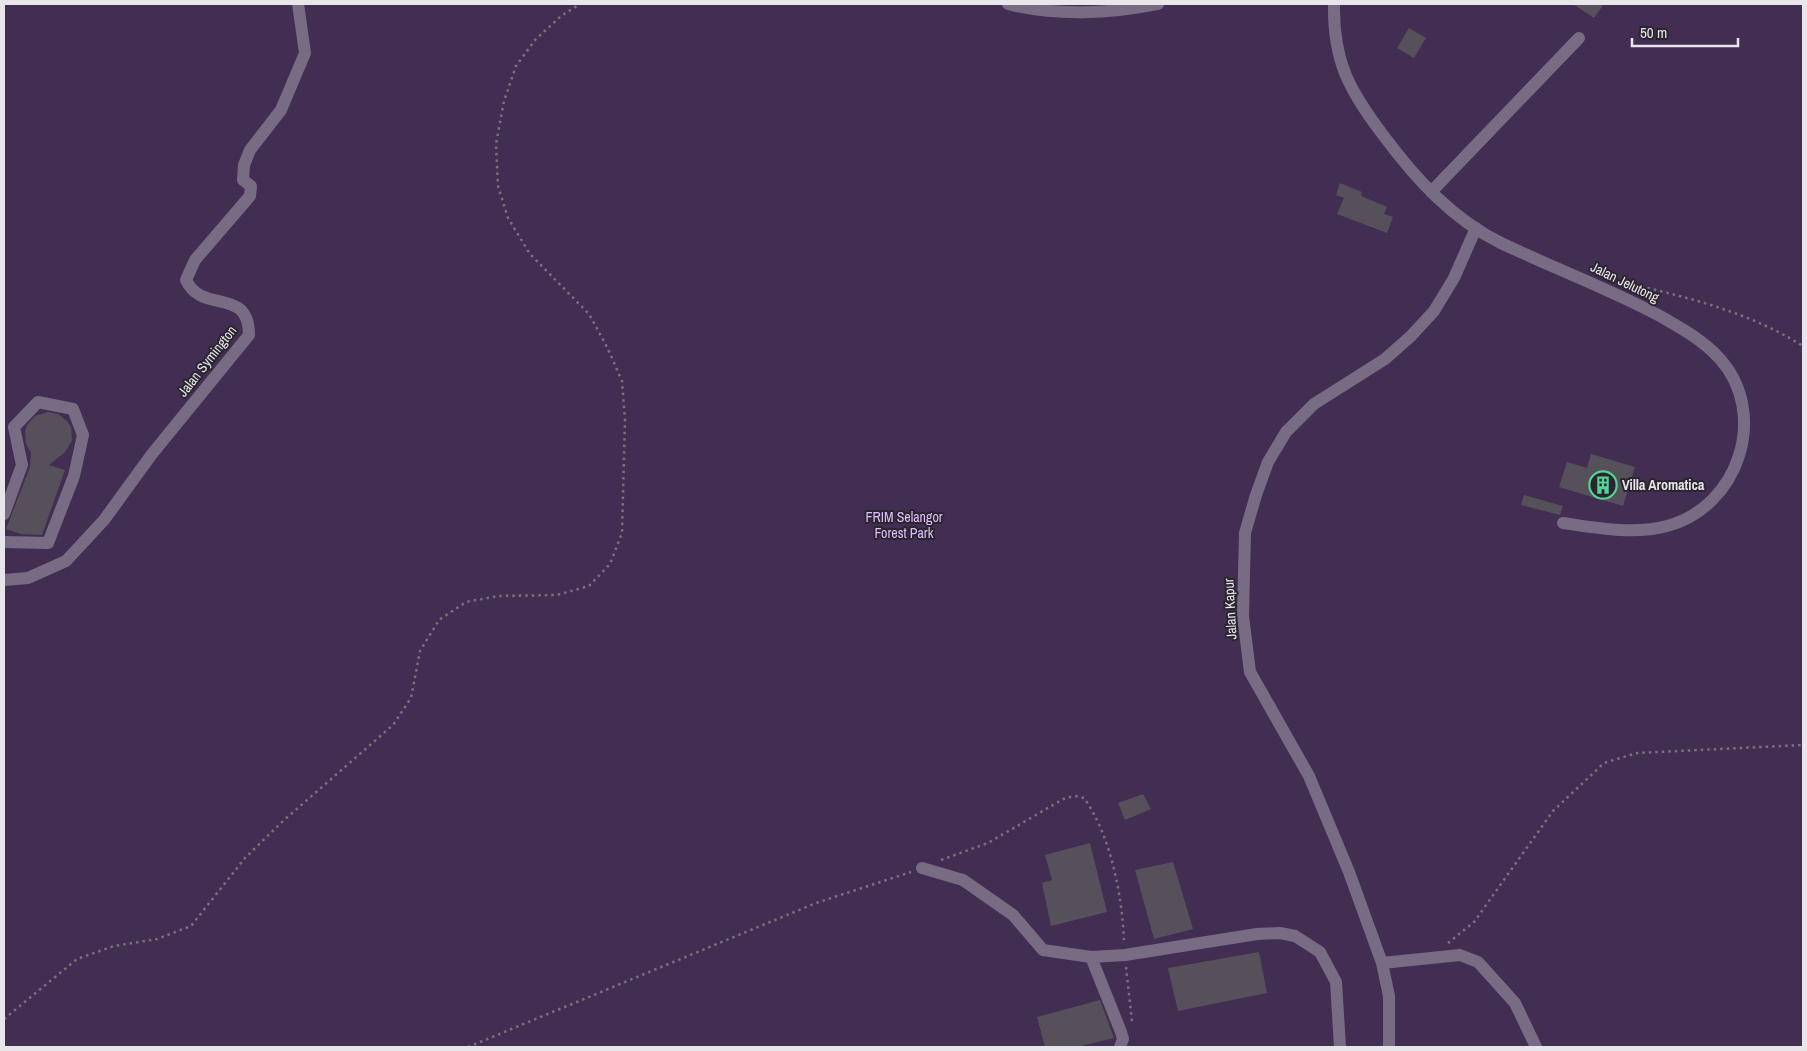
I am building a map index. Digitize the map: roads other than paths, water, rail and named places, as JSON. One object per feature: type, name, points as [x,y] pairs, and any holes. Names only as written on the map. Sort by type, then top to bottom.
[{"type":"street","name":"Jalan Symington","points":[[4,580],[28,578],[66,561],[104,520],[152,454],[249,335],[249,320],[242,310],[222,301],[201,298],[190,291],[186,280],[195,260],[250,196],[251,186],[243,180],[244,164],[250,150],[281,110],[305,53],[298,4]]},
{"type":"street","points":[[1008,4],[1040,10],[1088,11],[1158,4]]},
{"type":"street","name":"Jalan Jelutong","points":[[1334,4],[1334,35],[1340,63],[1355,94],[1400,159],[1431,192],[1462,220],[1500,243],[1639,304],[1681,327],[1719,358],[1732,373],[1739,388],[1744,409],[1745,430],[1741,449],[1732,476],[1713,502],[1699,512],[1667,526],[1610,529],[1563,523]]},
{"type":"street","points":[[1431,192],[1579,38]]},
{"type":"street","name":"Jalan Kapur","points":[[1389,1047],[1390,996],[1382,963],[1349,872],[1309,776],[1250,672],[1243,616],[1245,533],[1268,462],[1286,432],[1314,404],[1385,359],[1411,336],[1434,311],[1454,278],[1476,228]]},
{"type":"street","points":[[4,514],[22,465],[14,427],[38,402],[74,409],[83,435],[74,476],[48,543],[4,542]]},
{"type":"street","points":[[922,868],[962,880],[1013,915],[1043,950],[1091,957],[1125,955],[1257,934],[1280,933],[1295,936],[1320,952],[1336,982],[1340,1047]]},
{"type":"street","points":[[1382,963],[1460,955],[1478,962],[1515,1003],[1536,1047]]},
{"type":"street","points":[[1091,957],[1121,1032],[1123,1039],[1120,1047]]},
{"type":"place","name":"Villa Aromatica","points":[[1603,485]]},
{"type":"park label","name":"FRIM Selangor Forest Park","points":[[904,526]]}]
